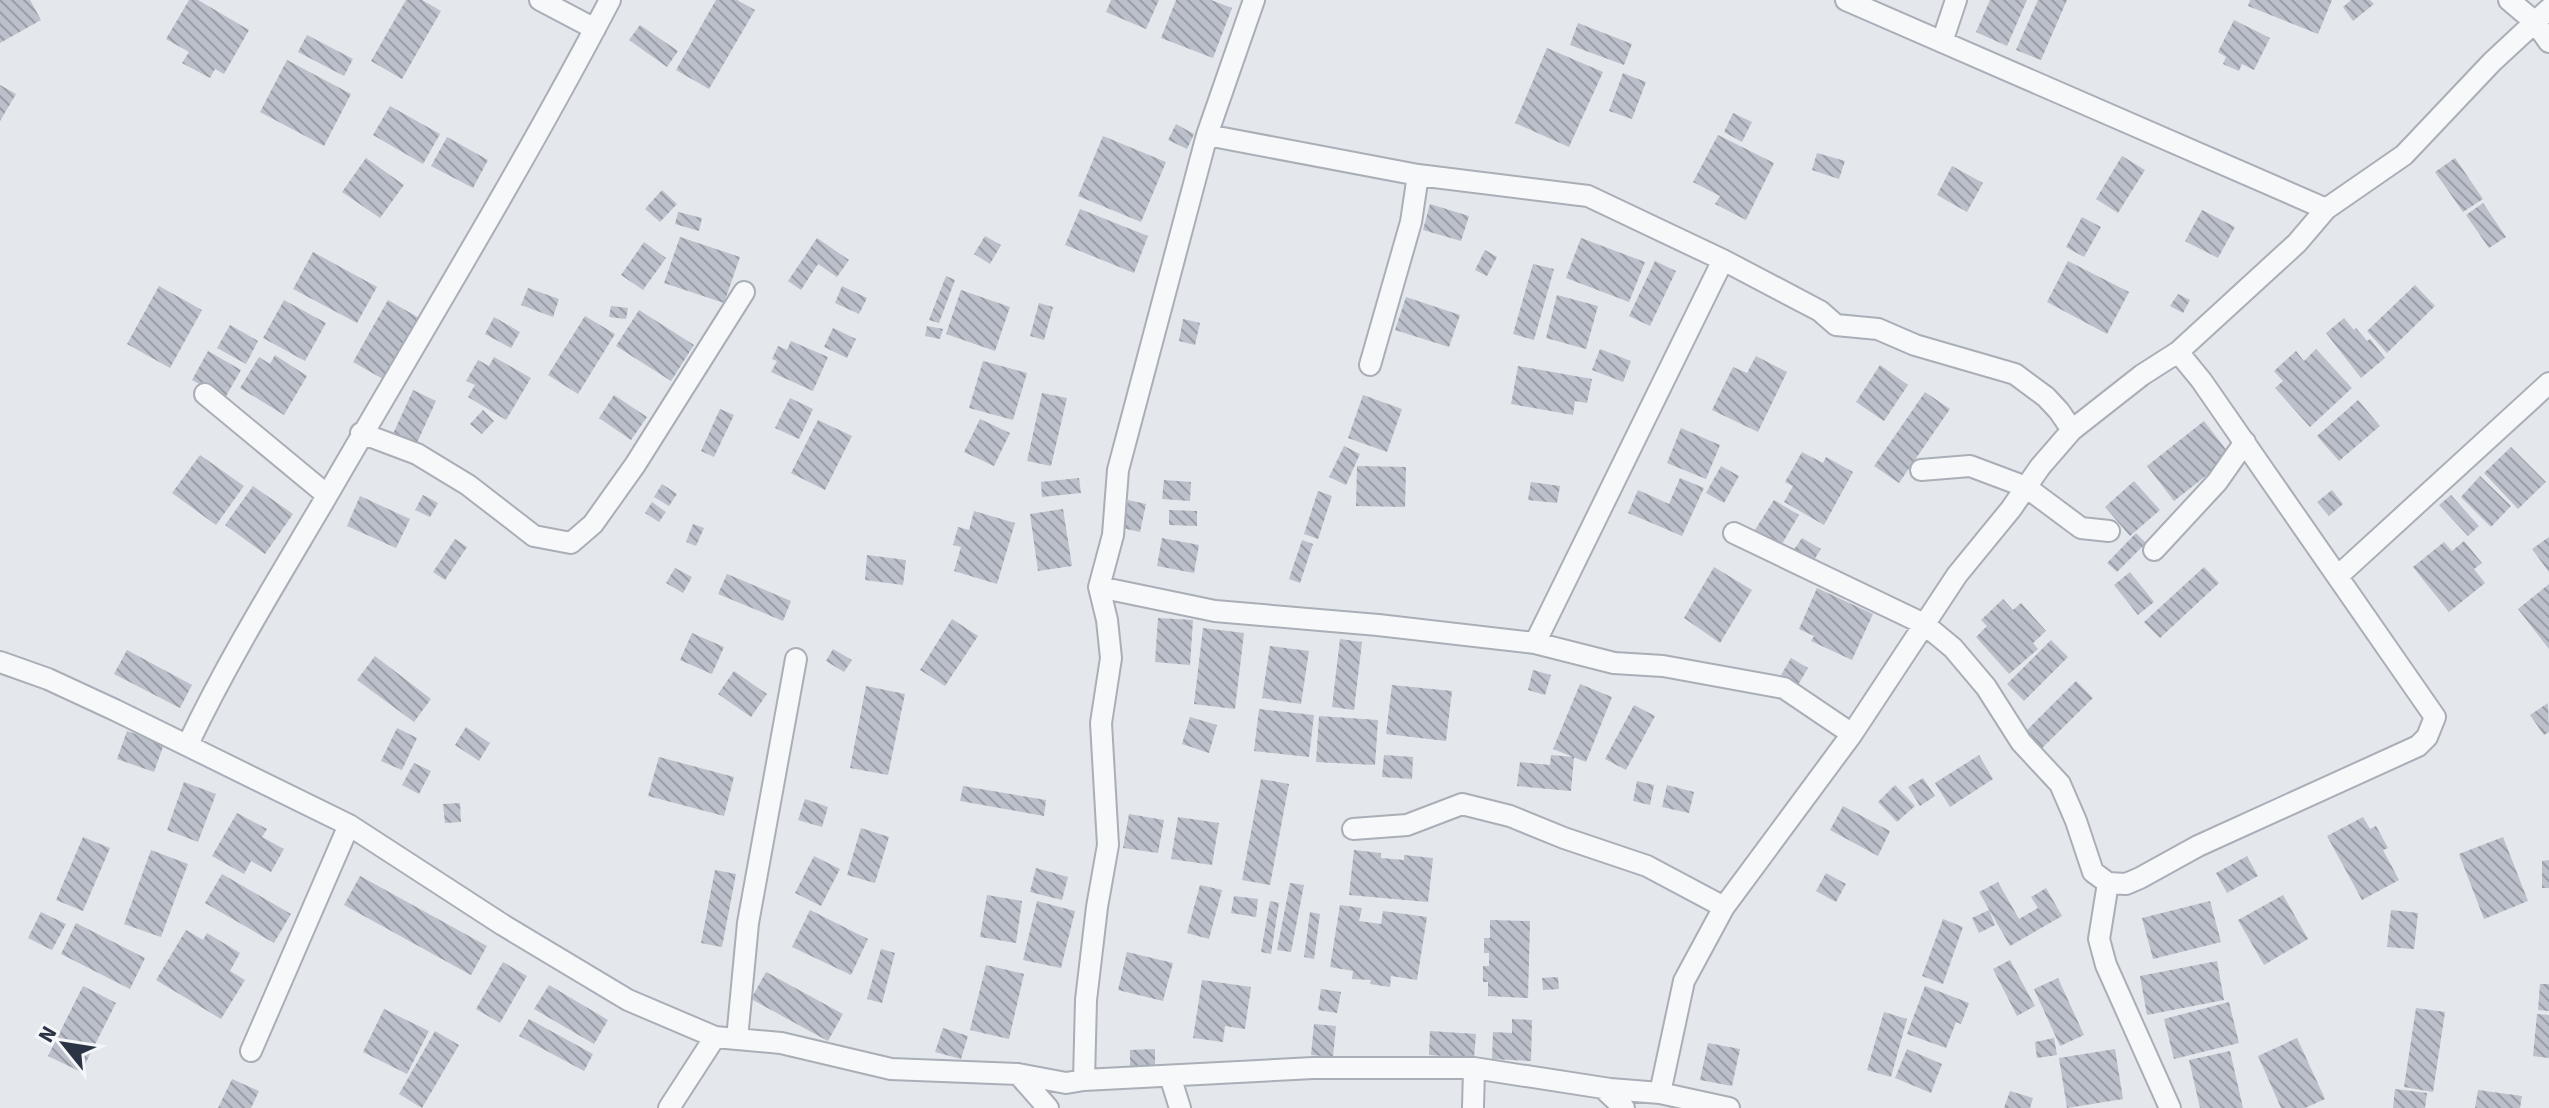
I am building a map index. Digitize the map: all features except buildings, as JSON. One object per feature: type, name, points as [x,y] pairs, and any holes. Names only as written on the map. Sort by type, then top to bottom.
[{"type":"street","points":[[540,0],[595,29]]},
{"type":"street","points":[[188,744],[214,689],[361,433],[458,273],[610,0]]},
{"type":"street","points":[[1084,1080],[1086,1000],[1108,845],[1101,723],[1111,658],[1099,587],[1113,535],[1118,470],[1207,135],[1254,0]]},
{"type":"street","points":[[1846,0],[2326,209]]},
{"type":"street","points":[[1942,42],[1956,0]]},
{"type":"street","points":[[2509,0],[2542,16],[2549,42]]},
{"type":"street","points":[[1660,1093],[1684,981],[1724,907],[1852,734],[1976,549],[2040,467],[2072,430],[2142,375],[2178,352],[2297,243],[2326,209],[2404,155],[2492,62],[2542,16]]},
{"type":"street","points":[[1207,135],[1418,175],[1588,196],[1723,260],[1820,311],[1836,325],[1878,329],[1915,345],[2015,374],[2046,397],[2072,430]]},
{"type":"street","points":[[1370,365],[1411,222],[1418,175]]},
{"type":"street","points":[[1535,643],[1723,260]]},
{"type":"street","points":[[361,433],[417,454],[468,485],[534,536],[571,543],[593,524],[635,465],[744,292]]},
{"type":"street","points":[[1734,533],[1924,624],[1953,648],[1986,687],[2021,742],[2060,784],[2093,872],[2108,883],[2126,884],[2198,846],[2418,746],[2427,737],[2435,717],[2245,442],[2178,352]]},
{"type":"street","points":[[2338,576],[2549,383]]},
{"type":"street","points":[[205,394],[327,495]]},
{"type":"street","points":[[2154,550],[2217,482],[2245,442]]},
{"type":"street","points":[[1921,470],[1970,466],[2026,487],[2081,528],[2109,531]]},
{"type":"street","points":[[1099,587],[1215,611],[1535,643],[1614,663],[1663,666],[1784,688],[1852,734]]},
{"type":"street","points":[[737,1039],[748,923],[796,659]]},
{"type":"street","points":[[0,662],[48,679],[188,744],[349,825],[503,925],[628,1000],[715,1037],[781,1043],[891,1069],[1018,1074],[1066,1083],[1313,1068],[1474,1068],[1603,1088],[1660,1093],[1729,1108]]},
{"type":"street","points":[[1353,829],[1407,825],[1462,804],[1510,816],[1647,866],[1724,907]]},
{"type":"street","points":[[251,1051],[349,825]]},
{"type":"street","points":[[2108,883],[2099,939],[2106,965],[2170,1108]]},
{"type":"street","points":[[669,1108],[715,1037]]},
{"type":"street","points":[[1473,1108],[1474,1068]]},
{"type":"street","points":[[1018,1074],[1048,1108]]},
{"type":"street","points":[[1170,1076],[1180,1108]]},
{"type":"street","points":[[1603,1088],[1624,1108]]}]
